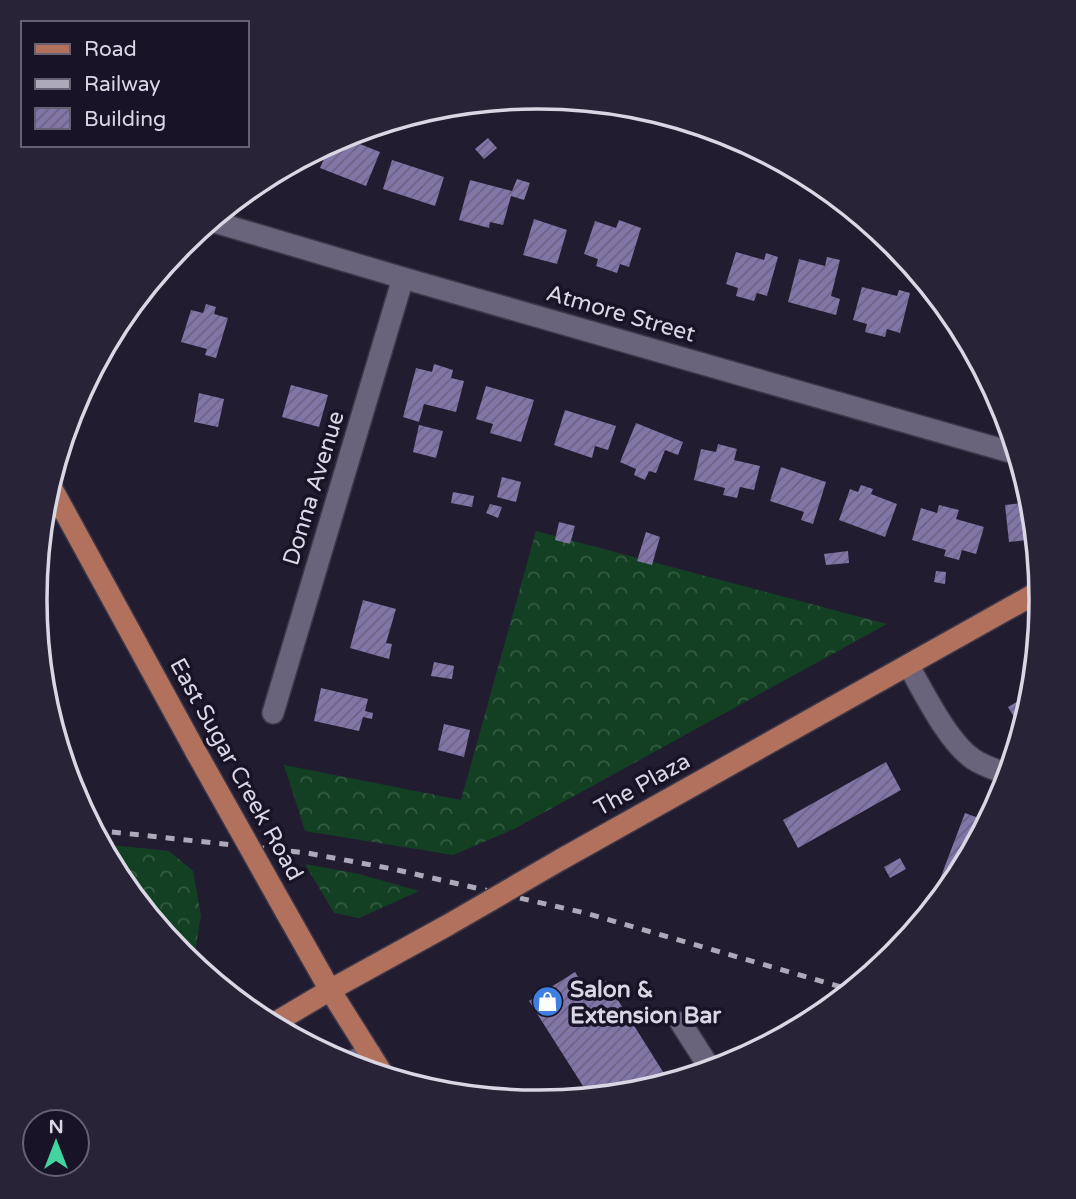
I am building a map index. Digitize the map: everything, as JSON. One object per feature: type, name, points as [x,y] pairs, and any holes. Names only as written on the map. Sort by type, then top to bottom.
[{"type":"main road","name":"East Sugar Creek Road","points":[[58,500],[287,914],[376,1062]]},
{"type":"main road","name":"The Plaza","points":[[282,1018],[1029,597]]},
{"type":"street","name":"Atmore Street","points":[[222,224],[1006,451]]},
{"type":"street","name":"Donna Avenue","points":[[273,713],[403,278]]},
{"type":"street","points":[[908,665],[953,741],[981,764],[998,770]]},
{"type":"street","points":[[681,1023],[705,1061]]},
{"type":"street","points":[[361,1057],[370,1053]]},
{"type":"green space","points":[[536,531],[887,624],[514,829],[453,855],[305,831],[284,765],[461,800]]},
{"type":"green space","points":[[113,845],[169,851],[193,871],[201,915],[195,951],[149,898]]},
{"type":"green space","points":[[305,864],[359,874],[419,891],[359,918],[334,913]]},
{"type":"building","points":[[488,138],[497,148],[484,159],[475,149]]},
{"type":"building","points":[[358,143],[380,152],[366,186],[320,168],[325,157]]},
{"type":"building","points":[[392,160],[444,177],[435,206],[383,189]]},
{"type":"building","points":[[517,179],[530,183],[524,200],[511,196],[503,225],[490,222],[489,228],[459,220],[470,180],[512,191]]},
{"type":"building","points":[[534,219],[567,230],[557,264],[523,255]]},
{"type":"building","points":[[619,220],[641,228],[629,267],[620,264],[617,273],[596,266],[598,259],[584,254],[595,221],[616,228]]},
{"type":"building","points":[[736,252],[764,260],[766,253],[778,257],[767,296],[757,293],[754,301],[736,296],[738,288],[726,284]]},
{"type":"building","points":[[827,257],[840,260],[831,296],[840,299],[836,315],[788,302],[799,259],[825,266]]},
{"type":"building","points":[[862,287],[897,296],[899,290],[910,293],[900,333],[887,329],[885,337],[865,332],[867,324],[853,320]]},
{"type":"building","points":[[206,304],[216,307],[214,314],[228,318],[216,358],[205,355],[207,349],[181,342],[191,310],[203,313]]},
{"type":"building","points":[[434,364],[453,370],[451,378],[464,381],[456,412],[424,404],[419,422],[403,417],[416,368],[432,372]]},
{"type":"building","points":[[291,385],[328,395],[319,427],[282,417]]},
{"type":"building","points":[[486,386],[534,400],[521,442],[490,433],[493,424],[476,419]]},
{"type":"building","points":[[199,393],[224,399],[218,427],[194,422]]},
{"type":"building","points":[[565,410],[616,426],[608,450],[595,446],[592,458],[554,445]]},
{"type":"building","points":[[636,423],[683,442],[678,455],[665,450],[656,473],[649,471],[645,480],[634,475],[636,469],[620,462]]},
{"type":"building","points":[[419,425],[443,431],[436,458],[413,452]]},
{"type":"building","points":[[718,444],[737,449],[734,460],[760,466],[754,490],[740,487],[737,498],[723,495],[725,488],[694,480],[701,449],[716,452]]},
{"type":"building","points":[[781,467],[826,482],[813,524],[801,520],[804,512],[770,501]]},
{"type":"building","points":[[502,477],[521,482],[516,502],[497,497]]},
{"type":"building","points":[[861,485],[873,489],[871,494],[897,504],[885,537],[839,520],[850,489],[858,492]]},
{"type":"building","points":[[453,492],[474,496],[472,507],[451,503]]},
{"type":"building","points":[[1019,503],[1025,540],[1009,542],[1005,505]]},
{"type":"building","points":[[490,504],[502,507],[498,518],[486,513]]},
{"type":"building","points":[[939,505],[959,510],[956,519],[984,527],[976,554],[962,550],[959,560],[944,556],[946,550],[912,540],[921,508],[937,513]]},
{"type":"building","points":[[559,522],[575,526],[570,544],[555,540]]},
{"type":"building","points":[[646,532],[660,537],[652,565],[637,561]]},
{"type":"building","points":[[848,551],[849,563],[826,565],[824,554]]},
{"type":"building","points":[[936,571],[946,572],[945,584],[934,582]]},
{"type":"building","points":[[363,600],[396,609],[386,643],[392,644],[389,659],[350,648]]},
{"type":"building","points":[[434,662],[454,666],[452,679],[431,676]]},
{"type":"building","points":[[321,688],[368,699],[365,711],[373,713],[372,719],[363,717],[359,731],[314,721]]},
{"type":"building","points":[[1018,701],[1014,717],[1008,707]]},
{"type":"building","points":[[444,724],[470,730],[464,757],[438,750]]},
{"type":"building","points":[[886,762],[901,790],[798,848],[783,820]]},
{"type":"building","points":[[965,813],[978,818],[963,845],[939,881]]},
{"type":"building","points":[[900,858],[906,869],[890,878],[884,867]]},
{"type":"building","points":[[575,972],[588,992],[606,981],[664,1074],[584,1088],[529,1001]]},
{"type":"railway","points":[[106,831],[307,853],[393,869],[585,913],[840,987]]},
{"type":"place","name":"Salon & Extension Bar","points":[[547,1002]]}]
